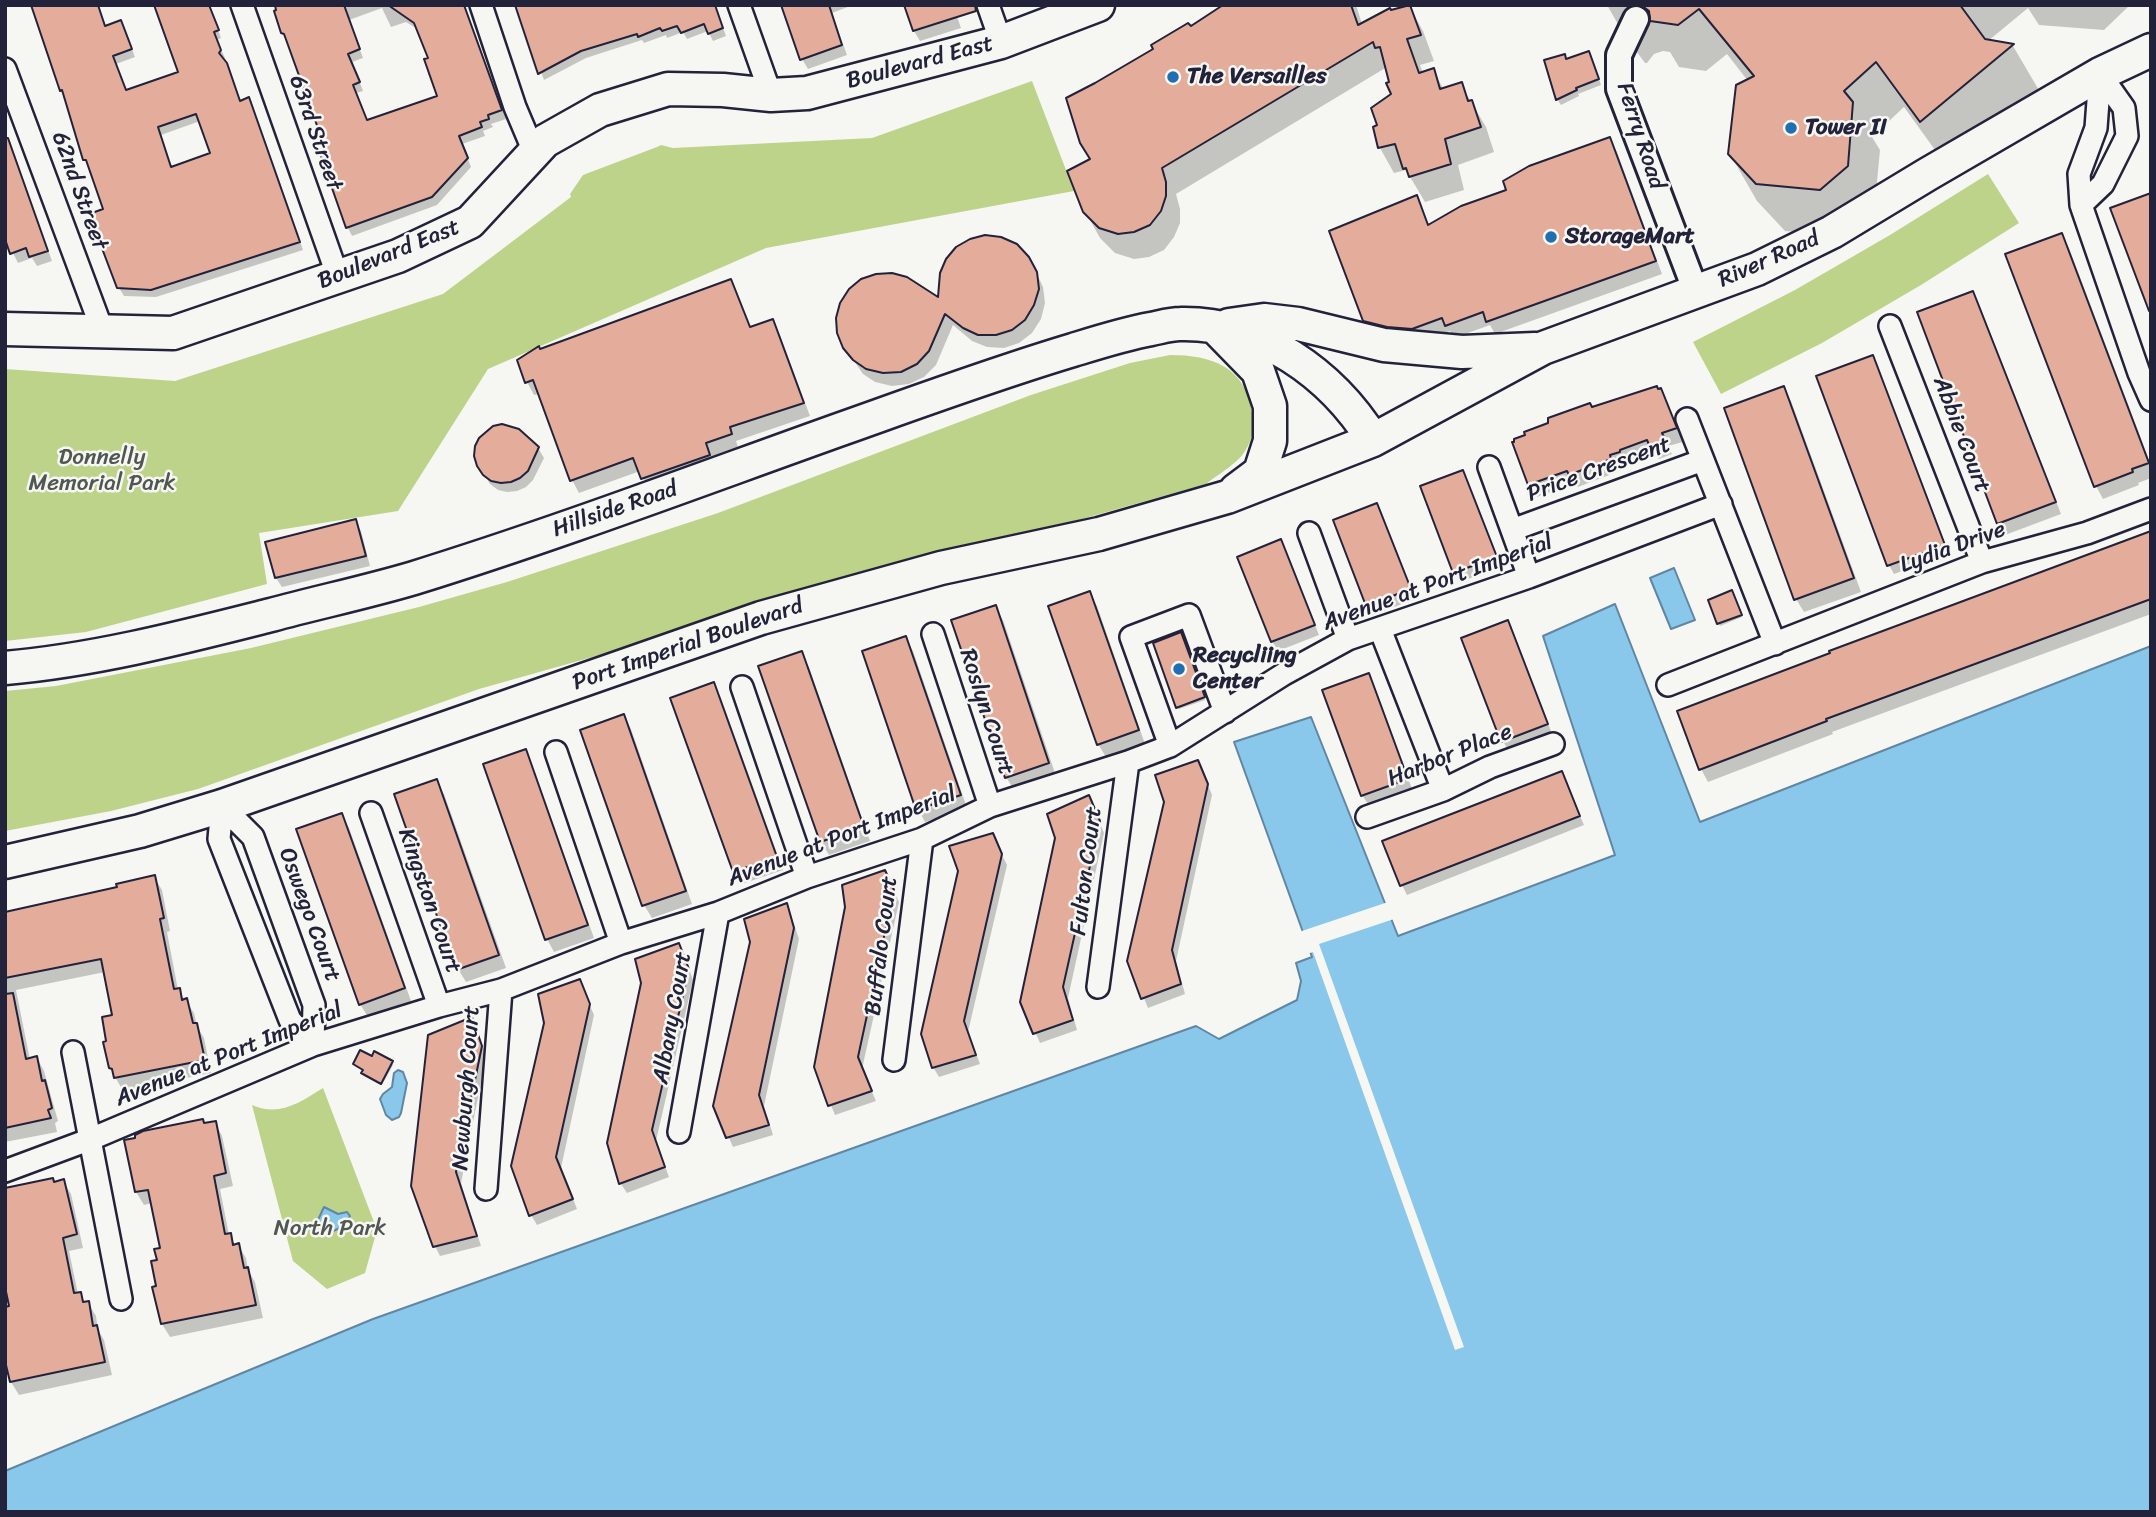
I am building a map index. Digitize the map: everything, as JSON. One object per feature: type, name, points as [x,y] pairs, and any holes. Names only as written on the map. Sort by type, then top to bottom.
[{"type":"main road","name":"Boulevard East","points":[[5,329],[173,333],[398,256],[470,222],[545,141],[600,110],[668,89],[723,90],[771,95],[807,93],[1001,42],[1098,5]]},
{"type":"main road","name":"River Road","points":[[1373,440],[1543,348],[1758,269],[1832,232],[2100,74],[2151,50]]},
{"type":"main road","points":[[1216,327],[1264,320],[1298,324],[1384,345],[1462,352],[1543,348]]},
{"type":"main road","name":"Hillside Road","points":[[5,668],[41,665],[142,647],[411,579],[588,520],[1006,371],[1117,335],[1179,324],[1216,327]]},
{"type":"main road","points":[[1216,327],[1272,345],[1298,361],[1326,383],[1359,418],[1373,440]]},
{"type":"main road","points":[[1216,327],[1258,371],[1270,406],[1270,441],[1260,472],[1227,497]]},
{"type":"main road","name":"Port Imperial Boulevard","points":[[5,862],[139,831],[222,806],[761,618],[940,568],[1099,534],[1227,497],[1373,440]]},
{"type":"street","name":"63rd Street","points":[[242,5],[338,277]]},
{"type":"street","points":[[481,5],[515,107],[534,152]]},
{"type":"street","points":[[739,5],[771,95]]},
{"type":"street","points":[[988,5],[1001,42]]},
{"type":"street","name":"Ferry Road","points":[[1636,19],[1619,55],[1619,89],[1696,292]]},
{"type":"street","name":"62nd Street","points":[[5,69],[103,332]]},
{"type":"street","points":[[2100,74],[2096,128],[2079,174],[2081,205],[2151,400]]},
{"type":"street","points":[[2081,205],[2103,184],[2127,136],[2124,108],[2100,74]]},
{"type":"street","name":"Abbie Court","points":[[1890,326],[1982,562]]},
{"type":"street","points":[[1687,419],[1775,644]]},
{"type":"street","name":"Price Crescent","points":[[1512,530],[1703,460]]},
{"type":"street","name":"Price Crescent","points":[[1489,467],[1529,577]]},
{"type":"street","name":"Avenue at Port Imperial","points":[[5,1171],[91,1139],[313,1045],[501,990],[621,943],[718,913],[807,877],[922,839],[990,806],[1170,746],[1284,674],[1348,639],[1529,577],[1721,505]]},
{"type":"street","name":"Lydia Drive","points":[[1668,685],[1982,562],[2087,533],[2151,509]]},
{"type":"street","points":[[1309,533],[1348,639]]},
{"type":"street","points":[[1170,746],[1131,637],[1189,615],[1225,712]]},
{"type":"street","points":[[1380,629],[1443,790]]},
{"type":"street","name":"Roslyn Court","points":[[933,634],[990,806]]},
{"type":"street","points":[[742,687],[807,877]]},
{"type":"street","name":"Harbor Place","points":[[1367,817],[1443,790],[1490,766],[1553,744]]},
{"type":"street","points":[[556,752],[621,943]]},
{"type":"street","name":"Fulton Court","points":[[1098,987],[1128,762]]},
{"type":"street","points":[[222,806],[219,839],[290,1020],[313,1045]]},
{"type":"street","name":"Oswego Court","points":[[222,806],[253,837],[314,1005],[313,1045]]},
{"type":"street","name":"Kingston Court","points":[[370,813],[439,1006]]},
{"type":"street","name":"Buffalo Court","points":[[894,1060],[922,839]]},
{"type":"street","name":"Albany Court","points":[[679,1132],[718,913]]},
{"type":"street","name":"Newburgh Court","points":[[486,1189],[501,990]]},
{"type":"street","points":[[73,1052],[121,1298]]},
{"type":"green space","name":"Donnelly Memorial Park","points":[[1032,81],[1074,191],[766,248],[488,369],[398,511],[259,533],[267,584],[86,632],[5,641],[5,369],[175,381],[443,294],[571,197],[570,194],[583,175],[661,145],[673,148],[872,138]]},
{"type":"green space","points":[[1988,174],[2019,223],[1822,343],[1721,394],[1693,342],[1795,290]]},
{"type":"green space","points":[[1170,355],[1213,361],[1234,374],[1248,397],[1254,427],[1248,446],[1236,462],[1206,484],[479,689],[198,789],[111,811],[5,831],[5,691],[56,686],[251,648],[419,607],[507,582],[718,513],[1031,395],[1130,363]]},
{"type":"green space","name":"North Park","points":[[323,1088],[377,1230],[365,1273],[327,1289],[293,1261],[252,1105],[271,1110],[289,1107]]},
{"type":"water","points":[[1674,568],[1695,620],[1671,629],[1650,578]]},
{"type":"water","points":[[1615,604],[1700,822],[2151,646],[2151,1512],[5,1512],[5,1471],[373,1319],[1196,1026],[1219,1039],[1297,1000],[1301,981],[1296,963],[1312,957],[1234,742],[1311,717],[1398,936],[1615,855],[1543,636]]},
{"type":"water","points":[[398,1070],[403,1072],[407,1083],[401,1113],[392,1120],[386,1115],[380,1099],[392,1087],[394,1073]]},
{"type":"water","points":[[324,1207],[338,1214],[347,1212],[350,1216],[342,1226],[333,1231],[322,1233],[310,1230],[308,1225],[317,1222]]},
{"type":"pier","points":[[1388,902],[1394,919],[1319,944],[1464,1347],[1455,1350],[1313,952],[1307,954],[1299,932]]},
{"type":"building","points":[[31,5],[98,5],[105,26],[121,20],[132,49],[113,56],[126,90],[178,72],[154,5],[209,5],[219,30],[214,32],[221,50],[219,53],[227,63],[240,101],[249,97],[300,242],[151,290],[117,288],[89,214],[103,209],[86,160],[83,160],[62,90],[60,91]],"holes":[[[196,114],[210,153],[171,167],[158,127]]]},
{"type":"building","points":[[275,5],[344,5],[360,49],[348,54],[360,82],[353,85],[367,120],[437,96],[424,59],[428,58],[414,23],[388,5],[464,5],[502,110],[488,115],[489,119],[480,122],[482,127],[459,136],[468,158],[432,197],[346,228],[313,134],[319,131],[284,34],[281,33],[274,11]]},
{"type":"building","points":[[515,5],[715,5],[723,28],[708,34],[704,24],[681,33],[677,26],[662,31],[660,28],[638,37],[637,34],[581,51],[538,74]]},
{"type":"building","points":[[781,5],[829,5],[842,45],[800,60]]},
{"type":"building","points":[[904,5],[975,5],[976,11],[913,31]]},
{"type":"building","points":[[1223,5],[1351,5],[1358,25],[1390,8],[1391,10],[1410,5],[1421,35],[1407,39],[1419,73],[1434,68],[1440,89],[1462,82],[1468,101],[1472,100],[1481,127],[1445,139],[1451,164],[1409,177],[1406,168],[1403,169],[1395,144],[1378,148],[1373,127],[1377,125],[1371,108],[1391,94],[1386,83],[1389,82],[1380,47],[1375,48],[1373,42],[1162,168],[1166,196],[1161,211],[1150,225],[1134,232],[1118,234],[1099,228],[1083,212],[1067,171],[1090,159],[1080,143],[1066,98],[1153,49],[1151,45],[1188,23],[1191,26]]},
{"type":"building","points":[[1641,5],[1960,5],[1985,39],[2014,44],[1920,122],[1876,62],[1844,91],[1853,102],[1848,166],[1820,190],[1756,184],[1728,154],[1736,85],[1754,76],[1699,9],[1678,25],[1650,21],[1649,11]]},
{"type":"building","points":[[1589,51],[1599,79],[1556,100],[1544,60],[1565,54],[1566,59]]},
{"type":"building","name":"StorageMart","points":[[1610,137],[1656,261],[1486,322],[1483,312],[1445,326],[1442,318],[1412,329],[1363,321],[1329,231],[1417,195],[1428,225],[1461,206],[1506,190],[1503,181],[1529,166]]},
{"type":"building","points":[[5,138],[8,138],[48,251],[29,257],[26,248],[10,254],[5,239]]},
{"type":"building","points":[[2151,193],[2151,311],[2149,311],[2110,208]]},
{"type":"building","points":[[2062,233],[2149,463],[2094,487],[2005,254]]},
{"type":"building","points":[[985,235],[1001,237],[1017,244],[1029,257],[1037,272],[1039,289],[1025,320],[1012,330],[996,335],[978,335],[963,328],[945,314],[929,351],[917,364],[901,372],[883,373],[866,369],[853,360],[843,348],[837,333],[836,318],[840,303],[849,289],[861,279],[892,273],[907,277],[938,297],[940,273],[946,259],[956,247]]},
{"type":"building","points":[[731,279],[750,327],[773,319],[804,403],[730,427],[732,434],[706,443],[710,455],[641,479],[633,458],[570,481],[533,380],[525,383],[517,360],[539,346],[540,349]]},
{"type":"building","points":[[1973,291],[2056,502],[1997,524],[1917,312]]},
{"type":"building","points":[[1873,355],[1945,545],[1887,566],[1816,376]]},
{"type":"building","points":[[1657,386],[1658,389],[1661,388],[1677,428],[1662,433],[1666,441],[1650,447],[1647,440],[1610,455],[1611,459],[1569,475],[1567,471],[1528,485],[1512,442],[1514,439],[1548,423],[1548,418],[1590,403],[1592,407]]},
{"type":"building","points":[[1784,386],[1854,578],[1794,600],[1724,408]]},
{"type":"building","points":[[502,424],[519,429],[539,447],[528,471],[511,482],[501,483],[491,481],[483,475],[474,456],[479,438],[493,426]]},
{"type":"building","points":[[1463,470],[1497,557],[1453,573],[1420,486]]},
{"type":"building","points":[[1377,503],[1411,589],[1366,606],[1333,520]]},
{"type":"building","points":[[356,519],[366,556],[275,578],[265,542]]},
{"type":"building","points":[[2151,531],[2151,599],[1826,719],[1827,721],[1699,770],[1677,711],[1830,653],[1829,651]]},
{"type":"building","points":[[1281,539],[1315,625],[1271,642],[1237,557]]},
{"type":"building","points":[[1732,590],[1742,615],[1717,624],[1708,600]]},
{"type":"building","points":[[1090,591],[1139,730],[1097,745],[1048,606]]},
{"type":"building","points":[[996,605],[1049,763],[1005,778],[951,620]]},
{"type":"building","points":[[1508,620],[1548,724],[1501,742],[1461,638]]},
{"type":"building","name":"Recycliing Center","points":[[1181,632],[1205,697],[1176,708],[1153,643]]},
{"type":"building","points":[[906,636],[961,795],[916,810],[862,651]]},
{"type":"building","points":[[802,651],[864,827],[820,842],[758,666]]},
{"type":"building","points":[[1369,673],[1408,779],[1361,796],[1322,690]]},
{"type":"building","points":[[714,682],[777,857],[733,872],[670,698]]},
{"type":"building","points":[[624,714],[686,891],[642,906],[580,730]]},
{"type":"building","points":[[526,749],[588,925],[545,940],[483,764]]},
{"type":"building","points":[[1198,760],[1208,784],[1172,950],[1181,984],[1141,999],[1127,961],[1164,802],[1155,775]]},
{"type":"building","points":[[1562,771],[1580,816],[1400,886],[1382,841]]},
{"type":"building","points":[[437,779],[499,955],[456,970],[394,794]]},
{"type":"building","points":[[1089,795],[1100,821],[1063,987],[1073,1020],[1033,1034],[1020,1002],[1055,838],[1047,814]]},
{"type":"building","points":[[342,813],[405,988],[359,1005],[296,829]]},
{"type":"building","points":[[993,833],[1002,854],[964,1021],[976,1055],[932,1068],[921,1034],[958,871],[949,846]]},
{"type":"building","points":[[885,870],[894,890],[858,1057],[872,1091],[828,1106],[814,1067],[845,907],[842,885]]},
{"type":"building","points":[[155,875],[164,918],[160,919],[174,989],[180,988],[182,1000],[187,998],[193,1023],[197,1023],[205,1060],[114,1078],[103,1042],[106,1041],[102,1017],[112,1015],[101,959],[5,978],[5,912],[117,887],[116,884]]},
{"type":"building","points":[[787,903],[794,928],[759,1095],[769,1125],[726,1138],[713,1106],[750,942],[744,919]]},
{"type":"building","points":[[679,943],[689,969],[652,1130],[665,1167],[619,1184],[607,1143],[641,983],[635,959]]},
{"type":"building","points":[[580,979],[590,1004],[556,1157],[573,1199],[529,1216],[511,1166],[544,1023],[538,994]]},
{"type":"building","points":[[13,993],[26,1059],[37,1056],[42,1081],[45,1080],[52,1108],[48,1110],[51,1118],[5,1128],[5,994]]},
{"type":"building","points":[[472,1017],[482,1046],[456,1172],[477,1236],[433,1247],[411,1186],[428,1035]]},
{"type":"building","points":[[360,1050],[372,1056],[374,1051],[393,1061],[381,1084],[361,1073],[363,1070],[353,1064]]},
{"type":"building","points":[[203,1119],[204,1123],[216,1121],[226,1173],[214,1176],[225,1234],[231,1233],[233,1245],[239,1243],[244,1268],[248,1267],[256,1305],[161,1324],[152,1287],[156,1286],[151,1261],[157,1260],[154,1249],[160,1248],[148,1190],[135,1192],[124,1140],[135,1138],[135,1135],[143,1131]]},
{"type":"building","points":[[53,1178],[54,1182],[64,1179],[77,1234],[63,1238],[74,1293],[81,1292],[83,1302],[89,1301],[93,1326],[97,1325],[105,1362],[10,1382],[5,1361],[5,1307],[9,1306],[5,1287],[5,1188]]},
{"type":"place","name":"The Versailles","points":[[1173,77]]},
{"type":"place","name":"Tower II","points":[[1791,128]]},
{"type":"place","name":"StorageMart","points":[[1551,237]]},
{"type":"place","name":"Recycliing Center","points":[[1179,669]]}]
